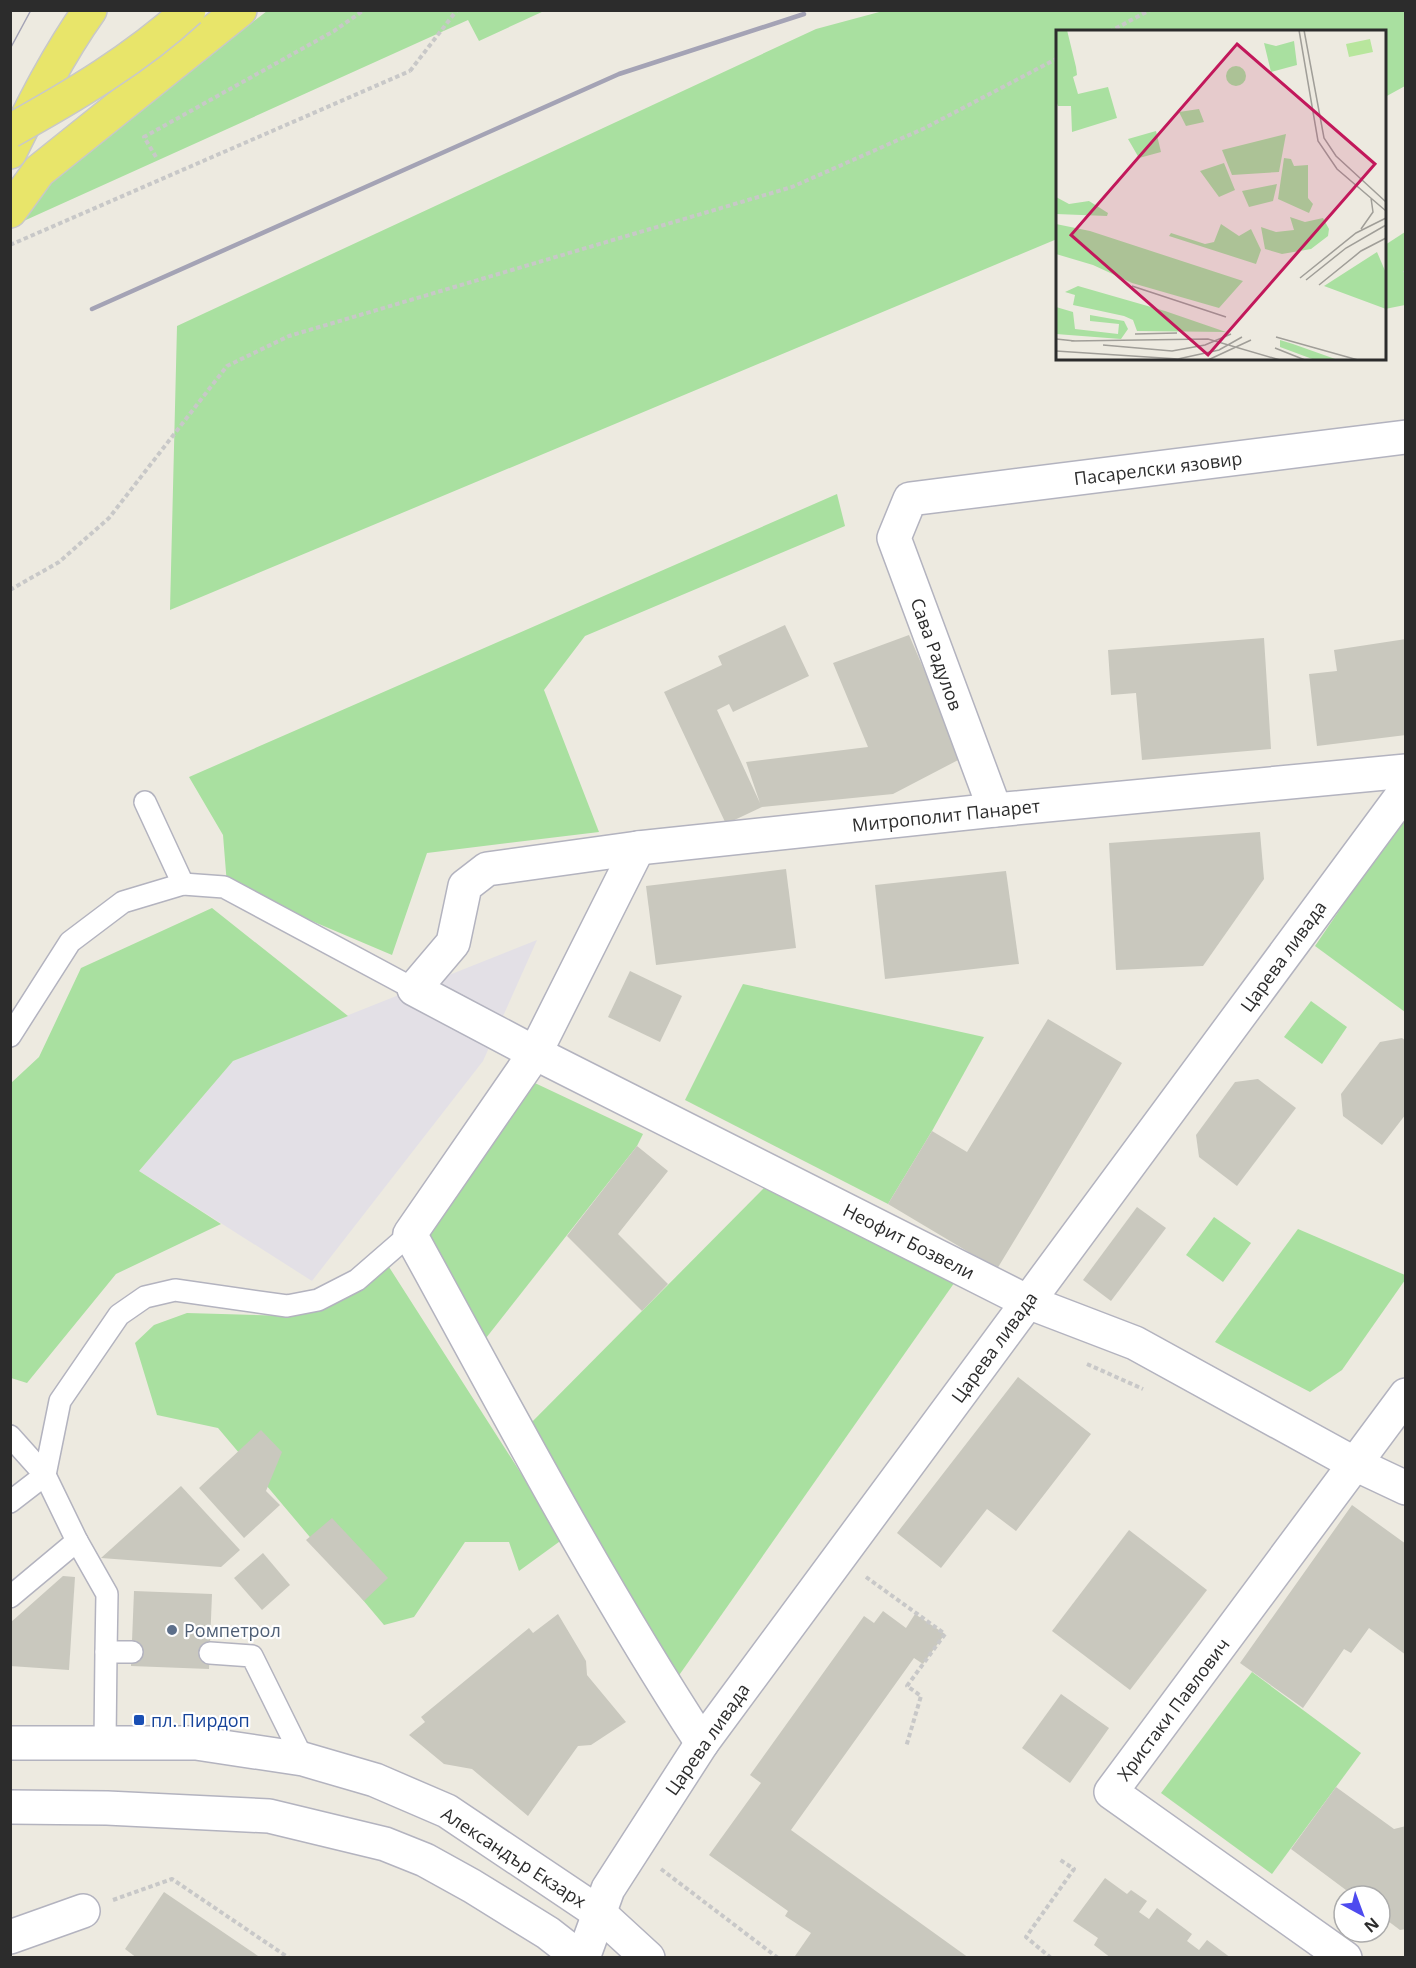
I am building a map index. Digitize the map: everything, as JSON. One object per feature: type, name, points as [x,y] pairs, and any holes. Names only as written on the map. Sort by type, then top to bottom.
[{"type":"main road","points":[[10,152],[70,38],[90,10]]},
{"type":"main road","points":[[10,131],[82,91],[173,25],[189,10]]},
{"type":"main road","points":[[10,211],[39,171],[240,10]]},
{"type":"street","name":"Пасарелски язовир","points":[[910,499],[1406,437]]},
{"type":"street","name":"Сава Радулов","points":[[910,499],[894,538],[995,810]]},
{"type":"street","name":"Митрополит Панарет","points":[[414,989],[453,943],[465,886],[487,869],[638,848],[995,810],[1406,771]]},
{"type":"street","name":"Царева ливада","points":[[581,1958],[608,1889],[702,1743],[1406,790]]},
{"type":"street","points":[[638,848],[535,1053],[410,1234],[578,1540],[668,1691],[702,1743]]},
{"type":"street","name":"Неофит Бозвели","points":[[414,989],[535,1053],[1028,1302],[1135,1343],[1355,1464],[1406,1488]]},
{"type":"street","name":"Христаки Павлович","points":[[1345,1958],[1111,1792],[1406,1395]]},
{"type":"street","name":"Александър Екзарх","points":[[10,1743],[196,1743],[303,1759],[375,1780],[447,1811],[599,1913],[648,1958]]},
{"type":"street","points":[[10,1807],[107,1808],[269,1816],[373,1841],[425,1860],[472,1886],[548,1934],[581,1958]]},
{"type":"street","points":[[10,1937],[83,1911]]},
{"type":"lane","points":[[145,802],[183,884]]},
{"type":"lane","points":[[10,1036],[70,942],[123,902],[183,884],[224,887],[414,989]]},
{"type":"lane","points":[[10,1502],[45,1475],[60,1401],[119,1315],[145,1297],[174,1290],[287,1306],[318,1300],[357,1280],[410,1234]]},
{"type":"lane","points":[[10,1437],[45,1475],[77,1541],[107,1594],[105,1743]]},
{"type":"lane","points":[[10,1597],[77,1541]]},
{"type":"lane","points":[[106,1652],[132,1652]]},
{"type":"lane","points":[[210,1653],[252,1656],[303,1759]]},
{"type":"path","points":[[156,157],[144,137],[324,36],[364,10]]},
{"type":"path","points":[[10,244],[410,71],[457,10]]},
{"type":"path","points":[[1113,30],[1150,10]]},
{"type":"path","points":[[10,590],[59,562],[108,518],[227,366],[289,336],[792,187],[925,128],[1056,59]]},
{"type":"path","points":[[1086,1364],[1150,1392]]},
{"type":"path","points":[[862,1574],[945,1634],[907,1686],[921,1696],[906,1747]]},
{"type":"path","points":[[634,1848],[778,1958]]},
{"type":"path","points":[[1051,1958],[1026,1938],[1074,1869],[1059,1859]]},
{"type":"path","points":[[83,1911],[172,1879],[289,1958]]},
{"type":"shaded area","points":[[537,940],[483,1061],[312,1281],[139,1171],[233,1061]]},
{"type":"green space","points":[[267,11],[544,11],[479,41],[468,20],[17,224],[53,176]]},
{"type":"green space","points":[[883,11],[1405,11],[1405,86],[1386,96],[1386,30],[1056,30],[1056,239],[170,610],[177,326],[816,29]]},
{"type":"green space","points":[[1405,232],[1405,305],[1386,309],[1386,244]]},
{"type":"green space","points":[[837,494],[845,526],[585,636],[544,690],[599,832],[427,853],[392,955],[227,885],[223,835],[189,777]]},
{"type":"green space","points":[[1405,814],[1405,1012],[1315,946]]},
{"type":"green space","points":[[212,908],[348,1016],[233,1061],[139,1171],[221,1224],[116,1274],[27,1383],[11,1378],[11,1083],[39,1057],[81,968]]},
{"type":"green space","points":[[743,984],[984,1037],[888,1204],[685,1100]]},
{"type":"green space","points":[[1311,1001],[1347,1027],[1322,1064],[1284,1037]]},
{"type":"green space","points":[[520,1076],[643,1134],[637,1146],[475,1352],[410,1234]]},
{"type":"green space","points":[[777,1175],[964,1269],[668,1691],[520,1434]]},
{"type":"green space","points":[[1214,1217],[1251,1243],[1223,1282],[1186,1255]]},
{"type":"green space","points":[[1298,1229],[1405,1275],[1405,1280],[1342,1370],[1310,1392],[1215,1342]]},
{"type":"green space","points":[[389,1267],[563,1539],[519,1571],[509,1542],[465,1542],[414,1617],[384,1625],[218,1428],[157,1415],[135,1343],[154,1325],[187,1313],[293,1316]]},
{"type":"green space","points":[[1252,1672],[1361,1753],[1272,1874],[1161,1793]]},
{"type":"building","points":[[785,625],[809,676],[733,712],[729,704],[717,710],[760,803],[746,762],[868,747],[833,663],[909,635],[962,758],[893,794],[762,807],[726,824],[664,692],[722,665],[718,656]]},
{"type":"building","points":[[1264,638],[1271,749],[1142,760],[1136,693],[1111,695],[1108,650]]},
{"type":"building","points":[[1406,639],[1406,735],[1317,746],[1309,674],[1337,671],[1334,650]]},
{"type":"building","points":[[1260,832],[1264,879],[1203,966],[1116,970],[1109,843]]},
{"type":"building","points":[[786,869],[796,948],[656,965],[646,886]]},
{"type":"building","points":[[1006,871],[1019,964],[885,979],[875,885]]},
{"type":"building","points":[[630,971],[682,996],[660,1042],[608,1017]]},
{"type":"building","points":[[1048,1019],[1122,1063],[997,1269],[888,1204],[932,1131],[967,1152]]},
{"type":"building","points":[[1402,1038],[1406,1041],[1406,1114],[1382,1145],[1343,1116],[1341,1094],[1380,1042]]},
{"type":"building","points":[[1258,1079],[1296,1108],[1237,1186],[1199,1157],[1196,1135],[1235,1082]]},
{"type":"building","points":[[637,1146],[668,1171],[618,1234],[668,1284],[642,1311],[567,1236]]},
{"type":"building","points":[[1137,1207],[1166,1228],[1111,1301],[1083,1280]]},
{"type":"building","points":[[1018,1377],[1091,1434],[1016,1531],[987,1509],[941,1568],[897,1533]]},
{"type":"building","points":[[261,1430],[282,1452],[266,1491],[280,1505],[244,1538],[199,1488]]},
{"type":"building","points":[[181,1486],[240,1550],[221,1567],[101,1558]]},
{"type":"building","points":[[1352,1505],[1406,1544],[1406,1655],[1369,1628],[1351,1653],[1344,1649],[1303,1708],[1240,1663]]},
{"type":"building","points":[[332,1518],[388,1578],[364,1601],[306,1540]]},
{"type":"building","points":[[1129,1530],[1207,1590],[1130,1690],[1052,1631]]},
{"type":"building","points":[[263,1553],[290,1585],[262,1610],[234,1578]]},
{"type":"building","points":[[63,1576],[75,1577],[69,1670],[10,1666],[10,1623]]},
{"type":"building","points":[[134,1591],[212,1594],[209,1669],[131,1666]]},
{"type":"building","points":[[883,1611],[906,1628],[915,1614],[945,1634],[923,1664],[914,1658],[791,1830],[969,1958],[797,1958],[795,1956],[811,1933],[785,1916],[788,1911],[709,1855],[761,1783],[750,1775],[864,1616],[874,1623]]},
{"type":"building","points":[[558,1614],[586,1661],[587,1675],[626,1722],[591,1745],[578,1746],[528,1816],[472,1769],[444,1764],[409,1735],[425,1722],[421,1717],[529,1628],[533,1633]]},
{"type":"building","points":[[1061,1694],[1109,1728],[1070,1783],[1022,1748]]},
{"type":"building","points":[[1336,1787],[1394,1829],[1406,1826],[1406,1929],[1400,1930],[1392,1924],[1392,1884],[1338,1884],[1291,1849]]},
{"type":"building","points":[[1105,1878],[1127,1894],[1131,1890],[1147,1901],[1139,1912],[1149,1919],[1157,1908],[1192,1934],[1187,1941],[1199,1950],[1207,1940],[1231,1958],[1111,1958],[1094,1945],[1098,1938],[1073,1921]]},
{"type":"building","points":[[164,1892],[261,1958],[137,1958],[125,1949]]},
{"type":"tram line","points":[[10,49],[31,10]]},
{"type":"railway","points":[[92,309],[619,74],[804,14]]},
{"type":"place","name":"Ромпетрол","points":[[172,1630]]},
{"type":"place","name":"пл. Пирдоп","points":[[139,1720]]}]
